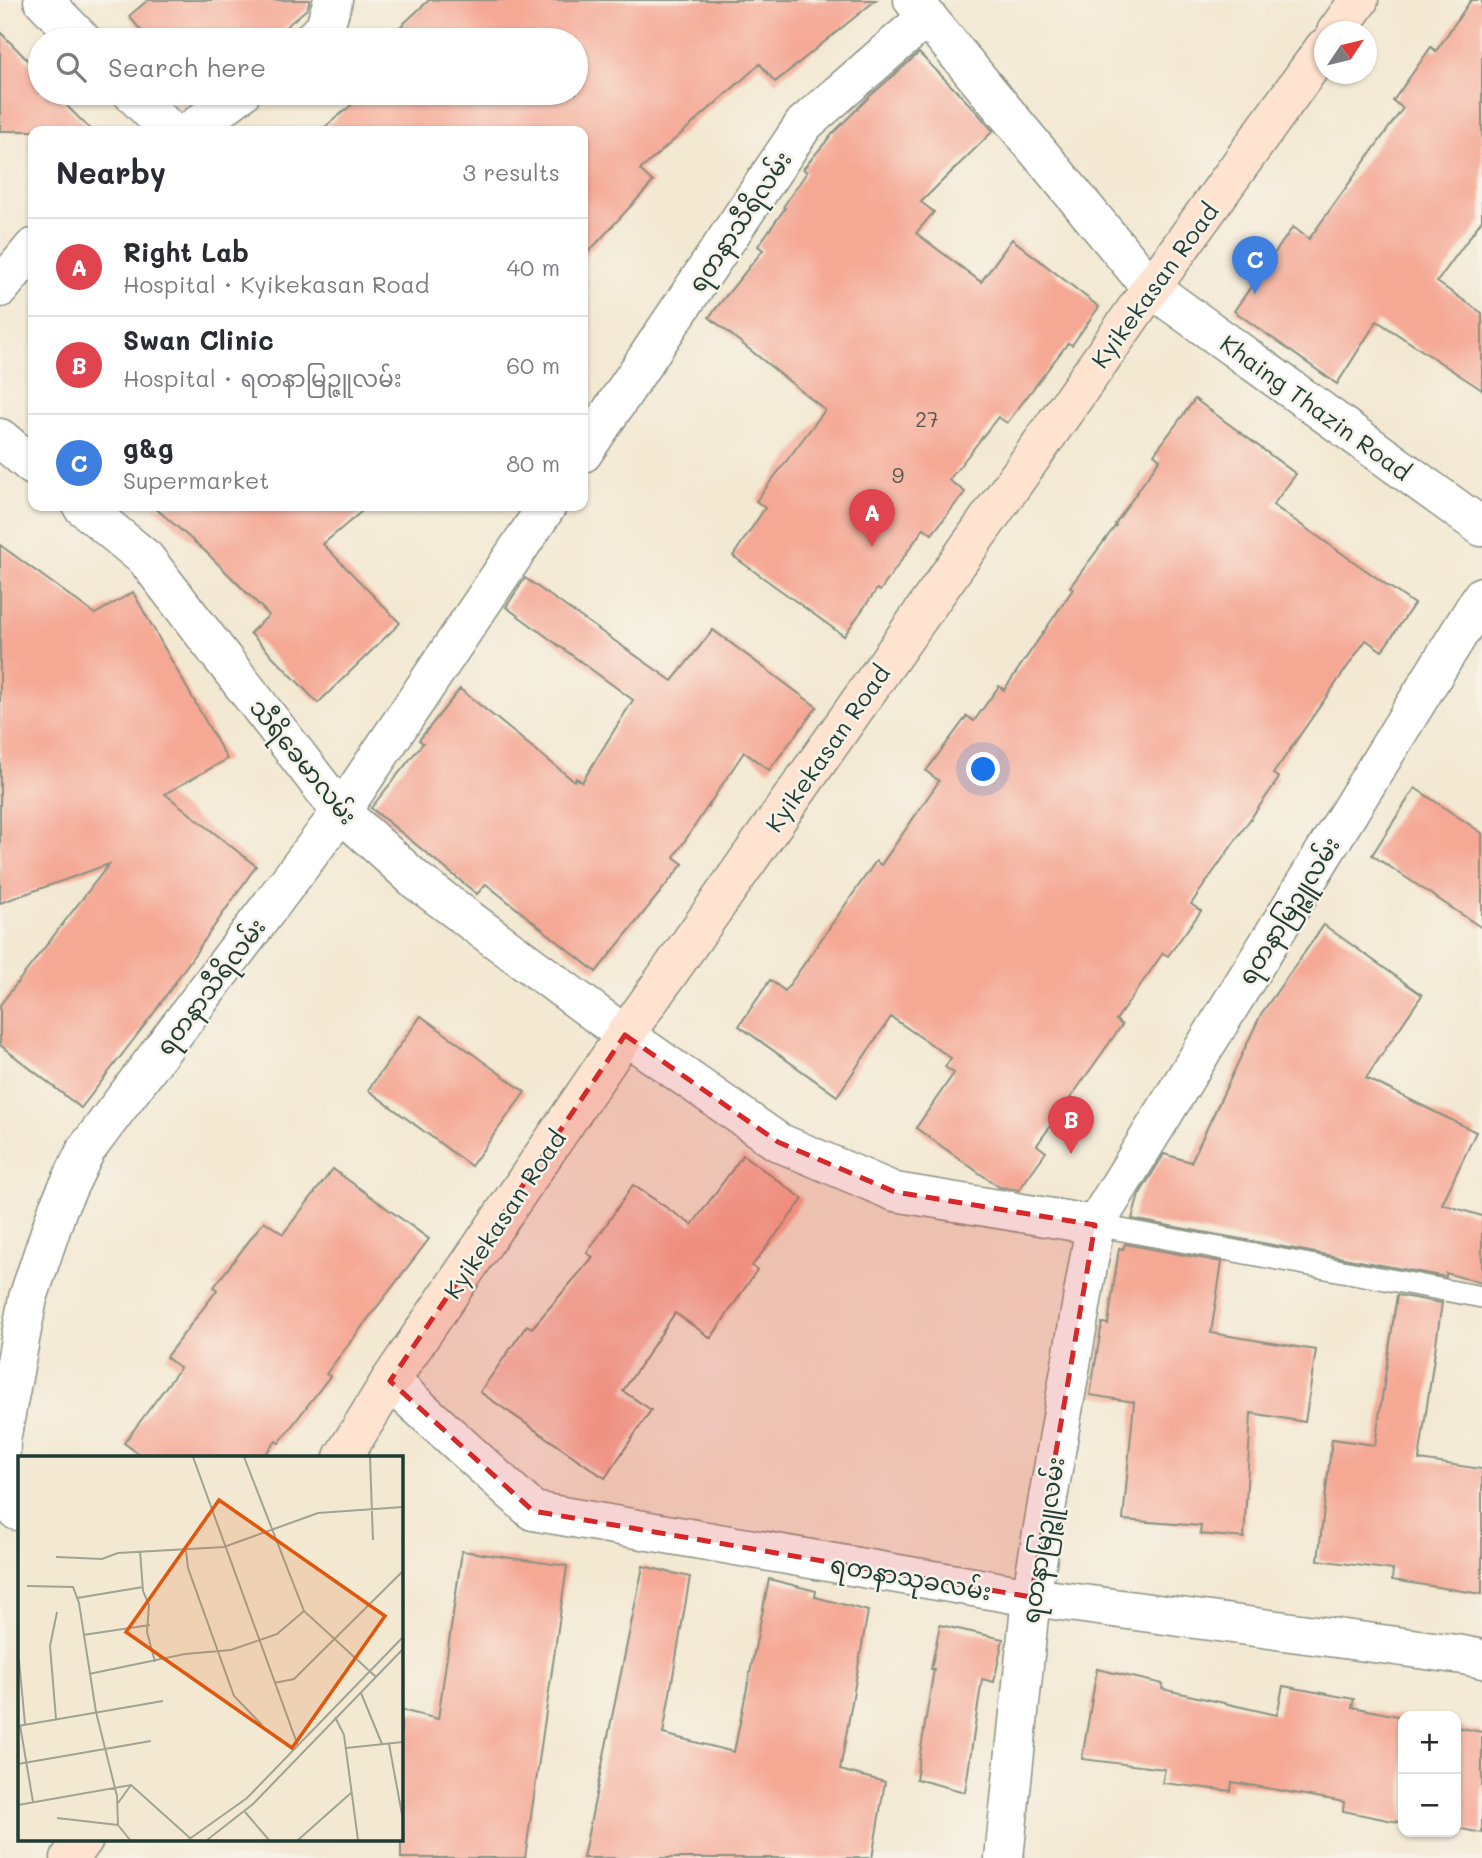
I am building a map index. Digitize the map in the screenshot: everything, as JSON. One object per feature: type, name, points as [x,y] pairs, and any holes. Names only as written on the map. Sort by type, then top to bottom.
[{"type":"street","points":[[43,0],[70,28]]},
{"type":"street","points":[[325,28],[333,0]]},
{"type":"street","points":[[1344,21],[1359,0]]},
{"type":"street","name":"Khaing Thazin Road","points":[[920,9],[1151,288],[1482,527]]},
{"type":"street","name":"ရတနာသီရိလမ်း","points":[[588,446],[804,124],[920,9]]},
{"type":"street","name":"Kyikekasan Road","points":[[344,1456],[390,1381],[625,1035],[1151,288],[1314,63]]},
{"type":"street","points":[[144,105],[165,126]]},
{"type":"street","points":[[197,126],[225,105]]},
{"type":"street","points":[[0,288],[28,254]]},
{"type":"street","points":[[0,438],[28,462]]},
{"type":"street","name":"သီရိခေမာလမ်း","points":[[88,511],[146,559],[341,812],[416,881],[625,1035]]},
{"type":"street","name":"ရတနာသီရိလမ်း","points":[[18,1512],[0,1482],[1,1440],[28,1298],[58,1208],[86,1150],[341,812],[544,511]]},
{"type":"street","name":"ရတနာမြဉ္ဇူလမ်း","points":[[1004,1858],[1031,1597],[1095,1225],[1482,596]]},
{"type":"street","points":[[625,1035],[778,1142],[895,1192],[1095,1225]]},
{"type":"street","name":"ရတနာသုခလမ်း","points":[[390,1381],[533,1511],[1031,1597],[1482,1659]]},
{"type":"street","points":[[70,1858],[83,1840]]},
{"type":"lane","points":[[1095,1225],[1482,1297]]},
{"type":"highlighted area","points":[[625,1035],[778,1142],[895,1192],[1095,1225],[1031,1597],[533,1511],[390,1381]]},
{"type":"building","points":[[148,0],[310,0],[307,9],[284,28],[139,28],[129,16]]},
{"type":"building","points":[[429,0],[876,0],[775,82],[760,64],[640,170],[653,182],[588,253],[588,126],[326,126],[351,105],[588,105],[588,28],[399,28]]},
{"type":"building","points":[[1471,0],[1482,0],[1482,220],[1437,282],[1482,313],[1482,390],[1377,321],[1337,384],[1234,311],[1293,227],[1309,239],[1403,108],[1393,101],[1431,47],[1436,51]]},
{"type":"building","points":[[0,32],[28,61],[28,105],[66,105],[87,126],[28,126],[28,131],[0,131]]},
{"type":"building","points":[[919,53],[993,131],[921,202],[934,212],[916,233],[981,282],[1012,239],[1099,307],[1072,345],[1068,343],[1007,423],[998,417],[949,480],[965,492],[932,534],[924,528],[880,591],[877,589],[844,636],[733,556],[765,508],[756,501],[825,410],[709,317],[763,250],[758,246],[807,172],[803,169],[834,132],[870,96]]},
{"type":"building","points":[[1195,399],[1296,474],[1273,505],[1414,604],[1382,651],[1366,640],[1273,774],[1279,778],[1191,904],[1201,911],[1168,956],[1163,953],[1116,1020],[1122,1025],[1037,1145],[1046,1152],[1019,1190],[999,1187],[916,1128],[954,1073],[945,1067],[951,1058],[891,1017],[837,1096],[739,1026],[770,980],[785,991],[876,861],[881,865],[939,781],[926,771],[967,716],[974,721],[999,686],[1004,690],[1073,589],[1070,587],[1160,459],[1154,454]]},
{"type":"building","points":[[159,511],[362,511],[323,544],[400,623],[318,703],[250,633],[269,615],[206,552]]},
{"type":"building","points":[[0,545],[95,614],[133,592],[227,759],[165,794],[256,866],[151,1017],[81,1108],[0,1045],[0,1005],[109,864],[0,903]]},
{"type":"building","points":[[525,578],[672,681],[713,630],[817,707],[769,770],[744,752],[674,857],[683,864],[596,972],[486,884],[477,894],[371,808],[423,743],[419,740],[460,689],[574,781],[576,778],[582,782],[633,700],[506,607]]},
{"type":"building","points":[[1415,788],[1482,833],[1482,928],[1372,855]]},
{"type":"building","points":[[1324,925],[1422,995],[1366,1078],[1476,1132],[1442,1204],[1482,1216],[1482,1283],[1446,1273],[1446,1277],[1132,1219],[1139,1195],[1164,1154],[1191,1162],[1261,1014]]},
{"type":"building","points":[[421,1016],[525,1092],[471,1166],[368,1090]]},
{"type":"building","points":[[743,1155],[803,1199],[752,1266],[757,1270],[711,1338],[675,1313],[623,1391],[651,1410],[605,1478],[480,1392],[527,1325],[532,1328],[593,1257],[587,1253],[633,1185],[692,1225]]},
{"type":"building","points":[[333,1169],[429,1239],[326,1374],[330,1376],[279,1443],[276,1441],[264,1456],[142,1456],[124,1443],[180,1368],[166,1357],[217,1290],[214,1287],[264,1221],[283,1234]]},
{"type":"building","points":[[1125,1244],[1222,1262],[1211,1333],[1316,1350],[1305,1422],[1251,1413],[1244,1538],[1200,1534],[1201,1526],[1123,1520],[1134,1402],[1090,1395],[1102,1323],[1108,1324],[1119,1248],[1123,1249]]},
{"type":"building","points":[[1397,1295],[1442,1303],[1419,1460],[1482,1469],[1482,1594],[1392,1580],[1393,1570],[1318,1560],[1332,1439],[1375,1445]]},
{"type":"building","points":[[462,1551],[567,1566],[525,1858],[401,1858],[402,1710],[438,1719]]},
{"type":"building","points":[[643,1566],[690,1577],[663,1734],[734,1752],[769,1579],[816,1591],[815,1597],[868,1611],[840,1770],[885,1782],[872,1858],[583,1858]]},
{"type":"building","points":[[940,1625],[1003,1639],[994,1682],[982,1679],[965,1792],[916,1779],[934,1669],[931,1669]]},
{"type":"building","points":[[1097,1669],[1163,1684],[1162,1689],[1277,1715],[1283,1686],[1354,1699],[1352,1707],[1398,1716],[1398,1822],[1343,1811],[1344,1802],[1232,1782],[1231,1791],[1162,1783],[1165,1769],[1082,1759]]},
{"type":"building","points":[[1461,1728],[1482,1732],[1482,1833],[1461,1829]]},
{"type":"place","name":"g&g","points":[[1255,294]]},
{"type":"place","name":"Right Lab","points":[[872,547]]},
{"type":"place","name":"Swan Clinic","points":[[1071,1154]]}]
